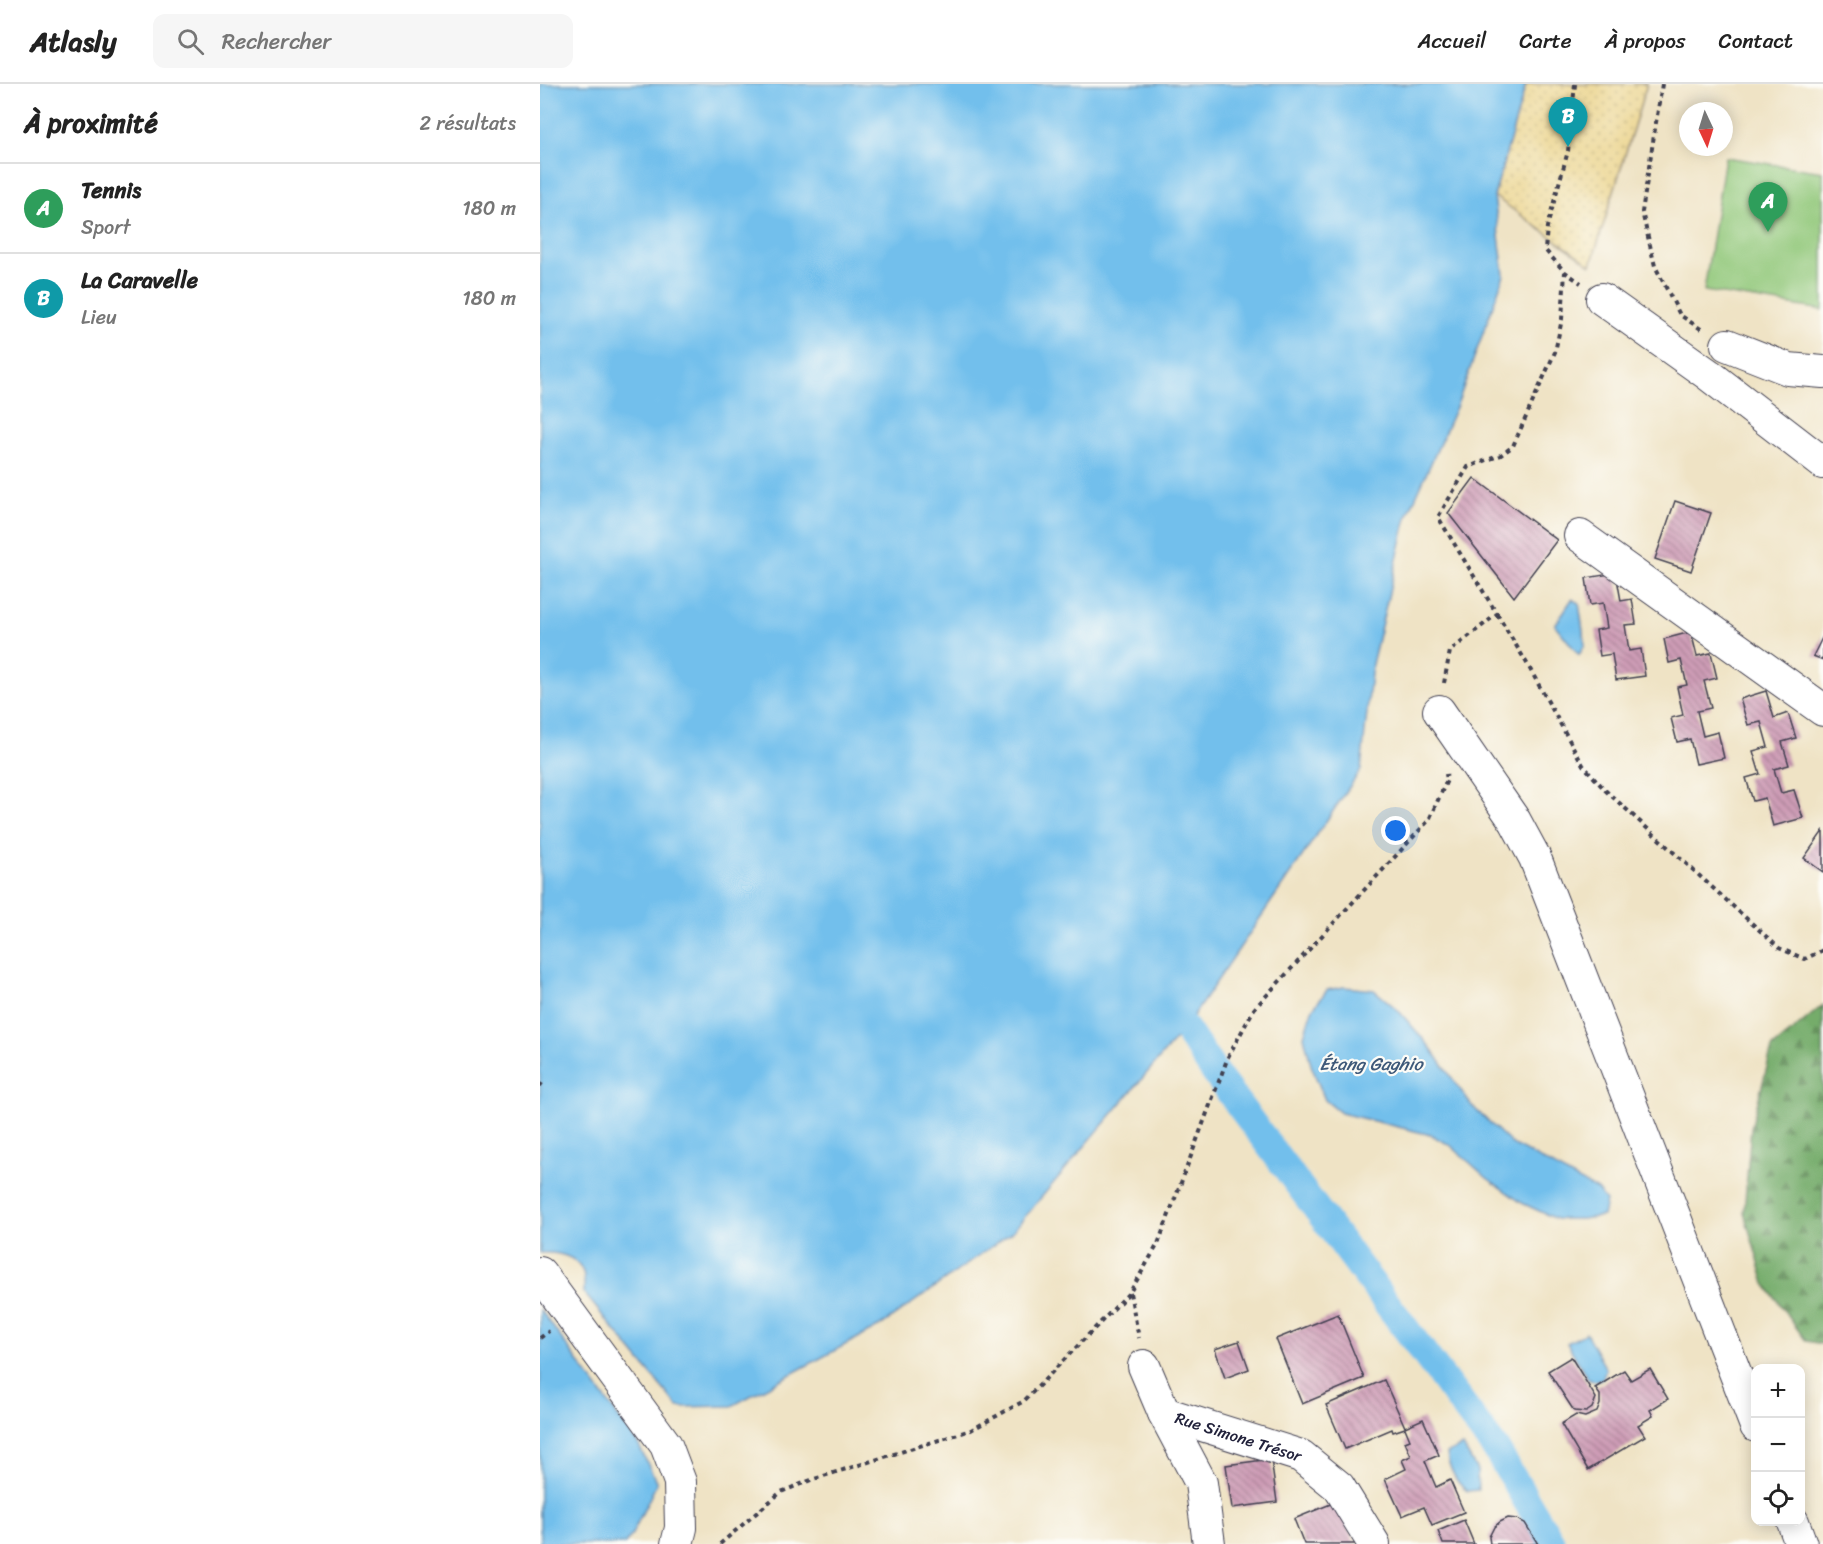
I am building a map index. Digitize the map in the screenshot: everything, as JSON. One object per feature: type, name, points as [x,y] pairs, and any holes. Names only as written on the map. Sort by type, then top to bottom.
[{"type":"street","points":[[1602,299],[1709,375],[1823,463]]},
{"type":"street","points":[[1727,345],[1788,369],[1823,372]]},
{"type":"street","points":[[1580,536],[1823,710]]},
{"type":"street","points":[[1439,711],[1515,820],[1535,858],[1752,1418]]},
{"type":"street","points":[[540,1273],[666,1445],[680,1482],[681,1528],[677,1544]]},
{"type":"street","points":[[1144,1366],[1164,1413]]},
{"type":"street","name":"Rue Simone Trésor","points":[[1164,1413],[1201,1483],[1209,1544]]},
{"type":"street","name":"Rue Simone Trésor","points":[[1164,1413],[1301,1456],[1339,1487],[1374,1544]]},
{"type":"street","points":[[1795,1526],[1802,1544]]},
{"type":"path","points":[[1575,84],[1568,151],[1547,227],[1545,250],[1566,272],[1562,319],[1555,352],[1513,446],[1501,455],[1468,467],[1438,517],[1526,660],[1583,765],[1605,790],[1779,948],[1805,959],[1823,950]]},
{"type":"path","points":[[1662,84],[1642,212],[1655,266],[1680,315],[1727,345]]},
{"type":"path","points":[[1439,711],[1450,651],[1497,614]]},
{"type":"path","points":[[720,1544],[781,1492],[811,1480],[971,1430],[1024,1401],[1130,1292],[1158,1244],[1228,1057],[1254,1009],[1430,819],[1447,780],[1445,768]]},
{"type":"path","points":[[1130,1292],[1144,1366]]},
{"type":"green space","points":[[1725,157],[1823,172],[1823,310],[1704,291]]},
{"type":"green space","points":[[1823,1005],[1823,1344],[1806,1341],[1765,1284],[1744,1213],[1751,1128],[1772,1048]]},
{"type":"sand","points":[[1526,84],[1647,84],[1591,265],[1494,196]]},
{"type":"water","points":[[540,84],[1526,84],[1494,196],[1504,275],[1457,405],[1407,517],[1372,664],[1361,770],[1185,1028],[1012,1232],[880,1326],[732,1406],[678,1407],[584,1293],[584,1277],[580,1266],[565,1256],[540,1253]]},
{"type":"water","points":[[1572,599],[1579,603],[1585,645],[1579,655],[1555,625]]},
{"type":"water","name":"Étang Gaghio","points":[[1344,987],[1374,990],[1398,1010],[1430,1047],[1472,1106],[1512,1144],[1597,1190],[1606,1201],[1603,1216],[1556,1219],[1522,1203],[1487,1178],[1450,1145],[1431,1135],[1341,1113],[1325,1100],[1311,1065],[1304,1036],[1312,1010],[1327,990]]},
{"type":"water","points":[[540,1309],[638,1444],[657,1483],[625,1544],[540,1544]]},
{"type":"water","points":[[1586,1333],[1606,1369],[1603,1378],[1592,1381],[1588,1379],[1567,1343]]},
{"type":"water","points":[[1463,1446],[1477,1470],[1478,1490],[1467,1491],[1463,1488],[1453,1474],[1449,1463],[1447,1453]]},
{"type":"building","points":[[1474,478],[1557,540],[1514,597],[1448,513]]},
{"type":"building","points":[[1675,501],[1711,513],[1691,571],[1655,559]]},
{"type":"building","points":[[1616,573],[1621,601],[1632,599],[1636,624],[1625,625],[1629,651],[1641,649],[1645,676],[1616,680],[1612,654],[1600,656],[1596,630],[1607,628],[1603,603],[1590,605],[1586,578]]},
{"type":"building","points":[[1691,632],[1697,656],[1711,653],[1717,678],[1704,681],[1711,708],[1697,711],[1703,736],[1718,732],[1724,758],[1696,764],[1690,739],[1677,742],[1671,718],[1683,715],[1677,687],[1687,685],[1681,660],[1669,663],[1664,639]]},
{"type":"building","points":[[1823,636],[1823,660],[1813,656]]},
{"type":"building","points":[[1766,691],[1774,718],[1788,713],[1796,738],[1782,742],[1789,765],[1774,769],[1781,793],[1794,790],[1803,818],[1773,826],[1765,798],[1753,801],[1746,778],[1760,774],[1753,751],[1768,747],[1761,722],[1748,725],[1740,699]]},
{"type":"building","points":[[1823,831],[1823,872],[1804,858]]},
{"type":"building","points":[[1338,1314],[1364,1378],[1302,1404],[1276,1339]]},
{"type":"building","points":[[1239,1341],[1249,1369],[1225,1378],[1215,1349]]},
{"type":"building","points":[[1571,1357],[1596,1398],[1592,1408],[1586,1412],[1574,1411],[1548,1371]]},
{"type":"building","points":[[1650,1369],[1668,1399],[1650,1410],[1653,1416],[1638,1425],[1645,1436],[1588,1470],[1561,1424],[1576,1415],[1585,1417],[1597,1412],[1600,1395],[1595,1388],[1624,1370],[1631,1380]]},
{"type":"building","points":[[1384,1380],[1405,1427],[1423,1419],[1439,1455],[1425,1461],[1436,1487],[1450,1480],[1464,1512],[1432,1525],[1424,1507],[1402,1516],[1385,1479],[1406,1469],[1402,1460],[1411,1456],[1405,1442],[1410,1440],[1405,1428],[1393,1432],[1392,1429],[1345,1449],[1326,1405]]},
{"type":"building","points":[[1271,1459],[1277,1502],[1232,1508],[1226,1465]]},
{"type":"building","points":[[1338,1501],[1355,1544],[1304,1544],[1294,1519]]},
{"type":"building","points":[[1508,1518],[1525,1523],[1538,1544],[1490,1544],[1489,1537],[1494,1527]]},
{"type":"building","points":[[1464,1520],[1474,1544],[1443,1544],[1438,1531]]},
{"type":"waterway","points":[[1185,1028],[1215,1073],[1497,1451],[1552,1544]]},
{"type":"place","name":"La Caravelle","points":[[1568,147]]},
{"type":"place","name":"Tennis","points":[[1768,232]]}]
